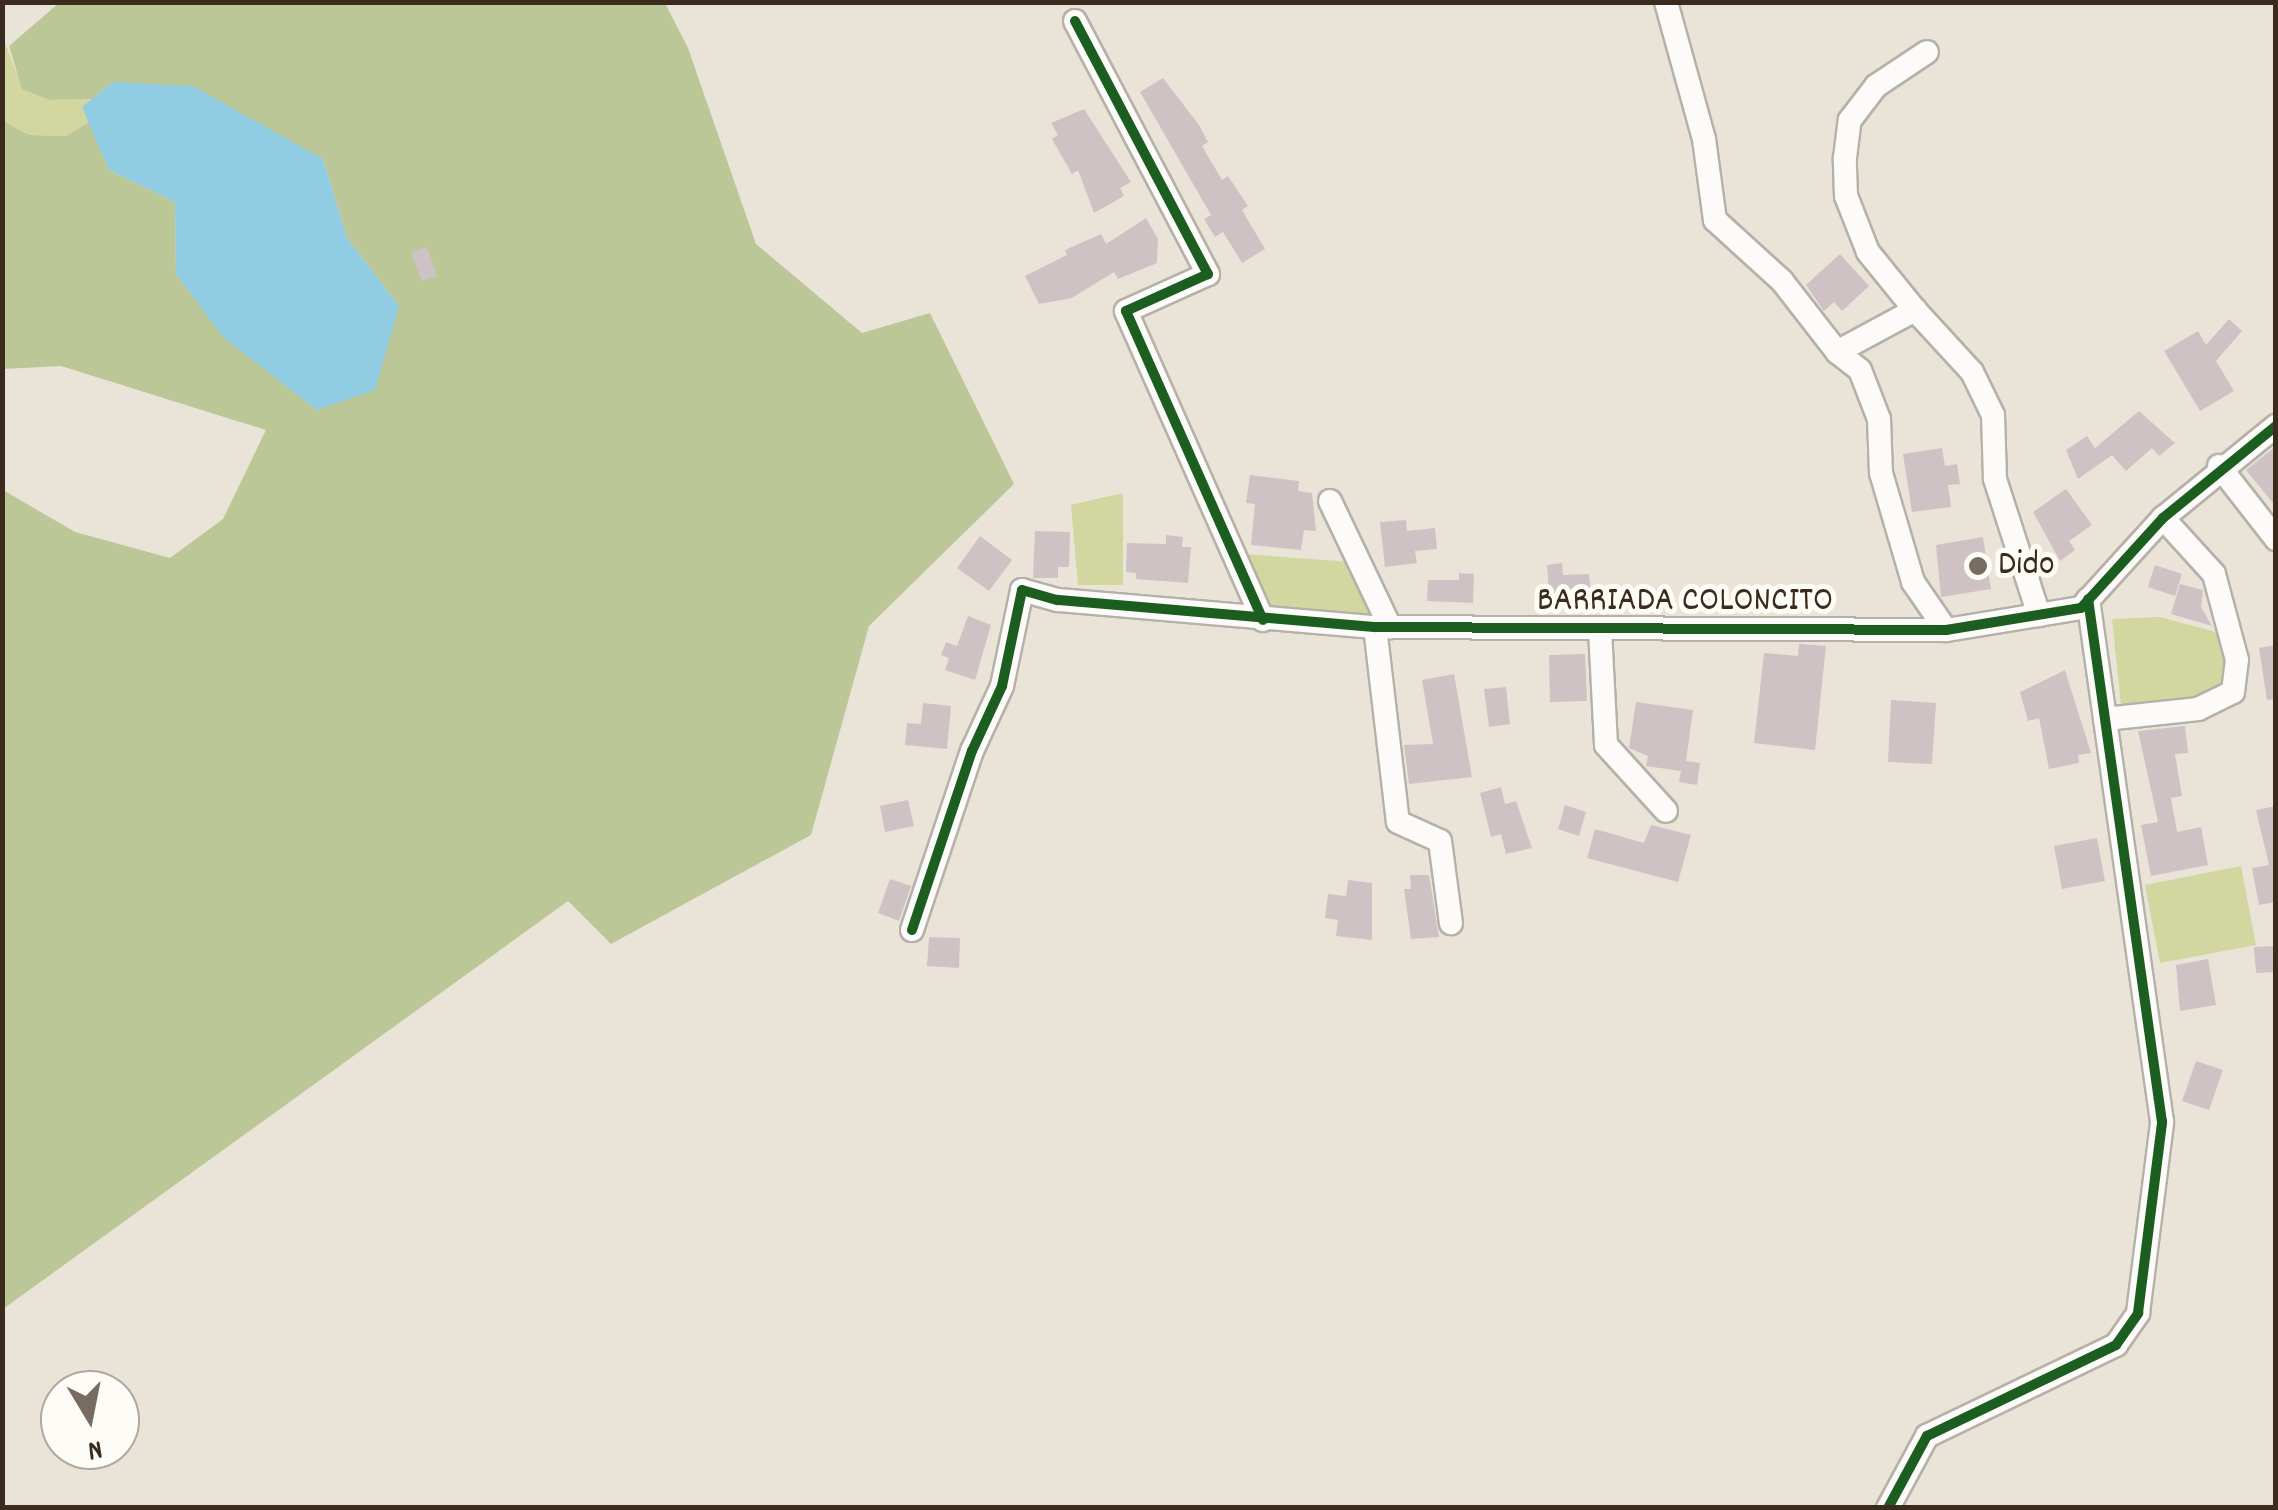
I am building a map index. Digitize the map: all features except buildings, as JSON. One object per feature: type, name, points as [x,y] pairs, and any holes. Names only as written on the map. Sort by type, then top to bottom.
[{"type":"street","points":[[1666,2],[1704,139],[1715,220],[1782,281],[1837,352],[1860,370],[1879,419],[1881,474],[1914,582],[1946,630]]},
{"type":"street","points":[[1075,21],[1208,274],[1126,312],[1263,620]]},
{"type":"street","points":[[1926,52],[1876,86],[1850,120],[1846,196],[1868,252],[1972,372],[1994,415],[1995,479],[2039,615]]},
{"type":"street","points":[[1837,352],[1915,310]]},
{"type":"street","name":"BARRIADA COLONCITO","points":[[912,930],[972,751],[1002,686],[1022,590],[1058,600],[1382,627],[1946,630],[2080,608],[2163,518],[2219,466],[2276,426]]},
{"type":"street","points":[[2219,466],[2276,538]]},
{"type":"street","points":[[1330,500],[1382,627],[1398,822],[1440,841],[1451,923]]},
{"type":"street","points":[[2106,719],[2198,709],[2234,692],[2237,660],[2214,574],[2163,518]]},
{"type":"street","points":[[1888,1508],[1927,1436],[2116,1344],[2138,1313],[2162,1122],[2088,599]]},
{"type":"street","points":[[1600,630],[1606,746],[1666,811]]},
{"type":"green space","points":[[59,3],[665,3],[688,48],[756,244],[862,333],[930,313],[1014,484],[869,626],[811,835],[611,944],[568,901],[3,1309],[3,490],[75,532],[170,558],[223,519],[266,430],[61,366],[3,369],[3,121],[29,135],[66,136],[89,122],[109,170],[175,202],[176,274],[223,336],[317,410],[399,306],[347,238],[323,159],[113,82],[92,99],[49,100],[22,89],[9,46]]},
{"type":"green space","points":[[2,35],[23,89],[49,100],[92,99],[83,107],[89,122],[66,136],[29,135],[3,121]]},
{"type":"green space","points":[[1123,493],[1123,585],[1078,585],[1071,505]]},
{"type":"green space","points":[[1244,554],[1351,562],[1377,620],[1266,613]]},
{"type":"green space","points":[[2160,617],[2219,633],[2230,660],[2225,689],[2196,706],[2122,715],[2112,619]]},
{"type":"green space","points":[[2241,866],[2256,945],[2160,963],[2145,885]]},
{"type":"water","points":[[113,82],[193,86],[323,159],[347,238],[399,306],[375,390],[317,410],[223,337],[176,274],[175,202],[109,170],[82,107]]},
{"type":"cycle path","points":[[1075,21],[1208,274],[1126,311],[1263,620]]},
{"type":"cycle path","points":[[912,930],[972,751],[1002,686],[1022,590],[1058,600],[1375,627],[1946,630],[2081,608],[2163,518],[2276,426]]},
{"type":"cycle path","points":[[1888,1508],[1927,1436],[2116,1345],[2138,1313],[2162,1122],[2088,599]]},
{"type":"place","name":"Dido","points":[[1978,566]]}]
